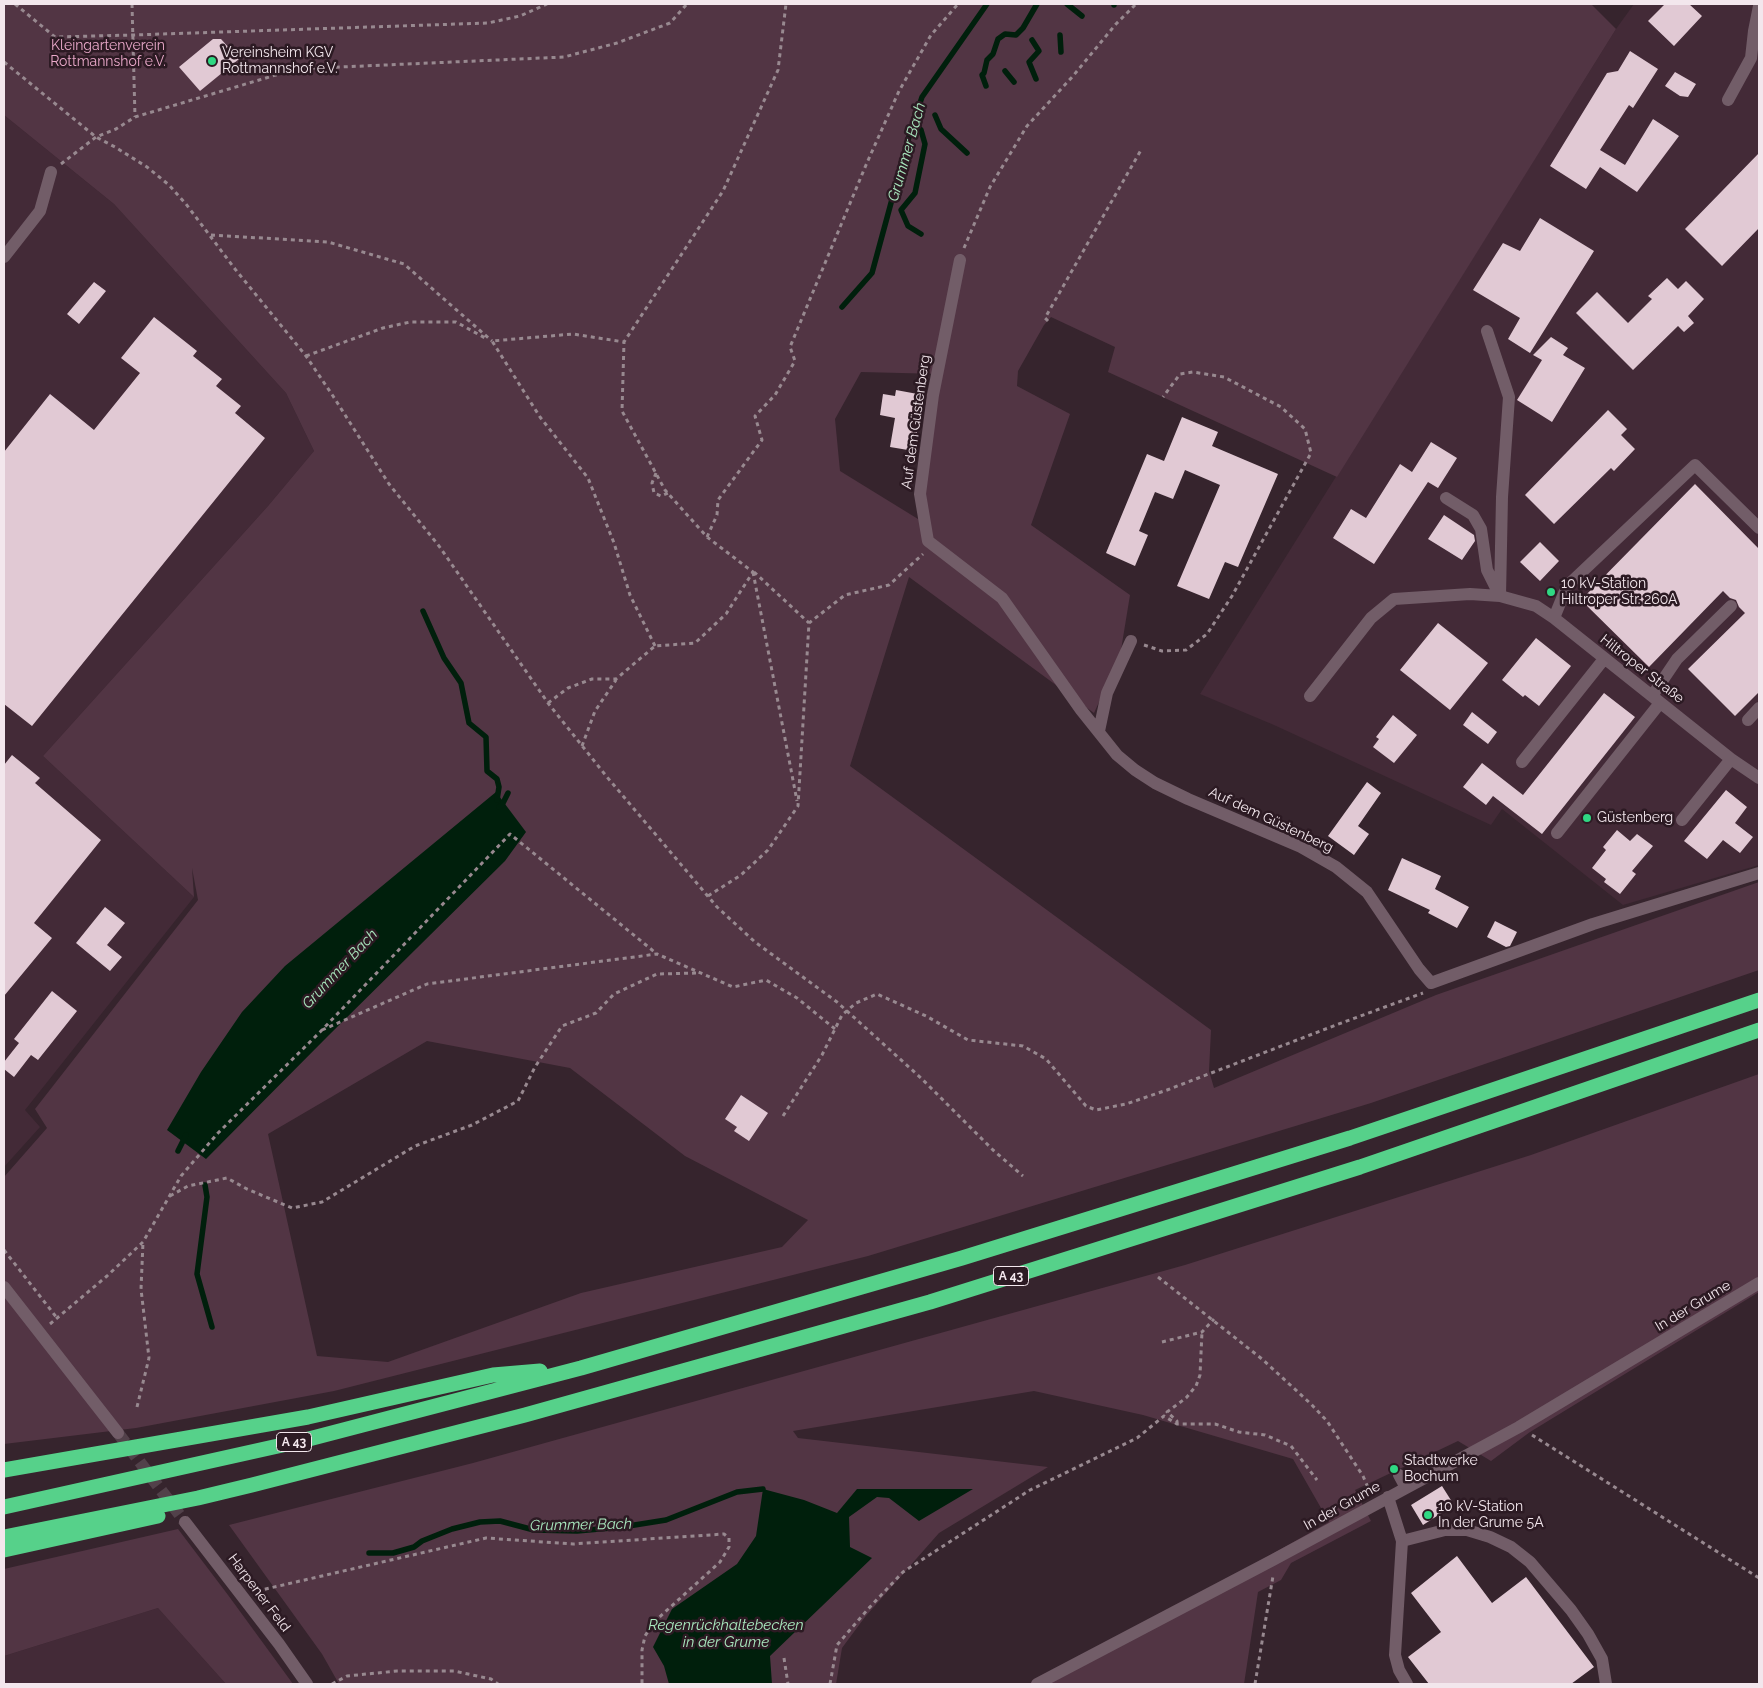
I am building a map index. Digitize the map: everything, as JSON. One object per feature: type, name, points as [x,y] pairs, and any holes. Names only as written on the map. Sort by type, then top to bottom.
[{"type":"highway","name":"A 43","points":[[4,1507],[305,1440],[582,1368],[962,1258],[1350,1138],[1759,1000]]},
{"type":"highway","name":"A 43","points":[[4,1536],[198,1498],[525,1415],[930,1302],[1360,1167],[1759,1030]]},
{"type":"highway","points":[[4,1470],[308,1417],[494,1375],[582,1368]]},
{"type":"highway","points":[[4,1550],[158,1516],[198,1498]]},
{"type":"street","points":[[1728,100],[1751,58],[1759,6]]},
{"type":"street","points":[[4,257],[40,211],[51,172]]},
{"type":"street","name":"Auf dem Güstenberg","points":[[960,260],[933,395],[920,494],[928,541],[1002,598],[1081,710],[1117,755],[1155,783],[1301,847],[1336,867],[1367,892],[1419,969],[1431,982]]},
{"type":"street","points":[[1487,331],[1509,397],[1502,497],[1500,596]]},
{"type":"street","points":[[1554,618],[1567,586],[1695,466],[1759,528]]},
{"type":"street","points":[[1446,498],[1473,515],[1481,529],[1487,570],[1500,596]]},
{"type":"street","name":"Hiltroper Straße","points":[[1310,696],[1371,618],[1394,599],[1470,594],[1500,596],[1536,606],[1554,618],[1731,759],[1759,778]]},
{"type":"street","points":[[1557,833],[1656,699],[1677,659],[1731,606]]},
{"type":"street","points":[[1099,731],[1107,693],[1131,641]]},
{"type":"street","points":[[1522,762],[1604,659]]},
{"type":"street","points":[[1748,720],[1759,708]]},
{"type":"street","points":[[1682,820],[1731,759]]},
{"type":"street","points":[[1431,982],[1592,924],[1759,873]]},
{"type":"street","name":"In der Grume","points":[[1037,1684],[1273,1560],[1519,1427],[1759,1283]]},
{"type":"street","points":[[4,1287],[118,1433]]},
{"type":"street","points":[[1399,1475],[1406,1488]]},
{"type":"street","points":[[1388,1497],[1402,1541],[1395,1655],[1399,1670],[1408,1684]]},
{"type":"street","name":"Harpener Feld","points":[[185,1522],[279,1644],[307,1684]]},
{"type":"street","points":[[1402,1541],[1445,1530],[1467,1530],[1490,1537],[1511,1547],[1530,1562],[1571,1610],[1602,1659],[1606,1684]]},
{"type":"path","points":[[15,4],[55,36],[488,23],[520,16],[548,4]]},
{"type":"path","points":[[132,4],[135,117]]},
{"type":"path","points":[[51,172],[96,137],[116,129],[135,117],[296,68],[564,57],[617,43],[670,23],[687,4]]},
{"type":"path","points":[[786,4],[778,70],[723,191],[624,342],[622,411],[668,493],[707,537],[754,572],[809,623]]},
{"type":"path","points":[[707,537],[717,515],[718,500],[762,440],[755,416],[775,395],[795,361],[790,348],[873,148],[899,91],[931,35],[958,4]]},
{"type":"path","points":[[960,260],[964,246],[990,188],[1027,126],[1073,76],[1116,24],[1136,4]]},
{"type":"path","points":[[4,62],[96,137],[147,167],[169,185],[211,235],[306,356],[339,404],[389,484],[439,546],[548,703],[708,896],[756,942],[846,1010],[922,1078],[993,1150],[1023,1176]]},
{"type":"path","points":[[1048,321],[1045,318],[1141,150]]},
{"type":"path","points":[[211,235],[328,242],[404,264],[492,342],[540,418],[588,478],[614,543],[630,595],[655,646]]},
{"type":"path","points":[[306,356],[384,328],[410,322],[456,322],[492,342],[573,334],[624,342]]},
{"type":"path","points":[[1131,641],[1162,651],[1186,650],[1207,634],[1232,596],[1311,453],[1305,429],[1281,406],[1224,377],[1193,372],[1180,374],[1163,397]]},
{"type":"path","points":[[656,473],[652,483],[654,493],[661,496],[668,493]]},
{"type":"path","points":[[708,896],[741,875],[768,850],[798,806],[809,623],[845,595],[890,585],[933,545]]},
{"type":"path","points":[[582,746],[595,711],[616,679],[655,646],[695,643],[726,614],[754,572]]},
{"type":"path","points":[[754,572],[798,806]]},
{"type":"path","points":[[548,703],[568,688],[592,680],[616,679]]},
{"type":"path","points":[[40,1333],[107,1276],[143,1242],[182,1176],[218,1133],[321,1031],[510,834],[657,954],[733,987],[766,980],[797,998],[835,1029]]},
{"type":"path","points":[[321,1031],[428,984],[657,954]]},
{"type":"path","points":[[170,1196],[188,1186],[227,1178],[247,1189],[292,1208],[322,1202],[414,1146],[472,1126],[518,1100],[535,1067],[562,1026],[596,1013],[614,994],[657,974],[700,973]]},
{"type":"path","points":[[783,1116],[822,1055],[846,1010],[856,1003],[877,994],[926,1016],[968,1040],[998,1045],[1023,1046],[1046,1059],[1086,1106],[1096,1110],[1126,1104],[1167,1090],[1336,1024],[1422,995],[1431,982]]},
{"type":"path","points":[[137,1407],[149,1358],[141,1289],[143,1242]]},
{"type":"path","points":[[4,1250],[57,1318]]},
{"type":"path","points":[[1158,1277],[1214,1319],[1262,1359],[1327,1421],[1363,1476],[1376,1504]]},
{"type":"path","points":[[1162,1342],[1202,1332],[1214,1319]]},
{"type":"path","points":[[1176,1424],[1177,1421],[1167,1412],[1186,1398],[1196,1386],[1200,1374],[1202,1332]]},
{"type":"path","points":[[830,1684],[837,1645],[868,1609],[904,1572],[1030,1490],[1137,1438],[1164,1416],[1176,1424],[1215,1424],[1239,1432],[1265,1435],[1291,1446],[1317,1480]]},
{"type":"path","points":[[1519,1427],[1759,1578]]},
{"type":"path","points":[[242,1595],[486,1538],[573,1544],[724,1534],[729,1538],[729,1547],[720,1562],[654,1622],[645,1636],[642,1650],[642,1684]]},
{"type":"path","points":[[1255,1684],[1273,1584],[1273,1560]]},
{"type":"path","points":[[784,1658],[788,1684]]},
{"type":"path","points":[[332,1684],[347,1676],[397,1671],[454,1670],[491,1679],[498,1684]]},
{"type":"shaded area","points":[[1634,4],[1759,4],[1759,865],[1623,905],[1502,809],[1491,825],[1274,725],[1200,694],[1616,29]]},
{"type":"shaded area","points":[[4,115],[114,204],[286,393],[314,451],[268,506],[43,756],[194,897],[25,1110],[40,1127],[4,1167]]},
{"type":"shaded area","points":[[158,1608],[226,1684],[4,1684],[4,1656]]},
{"type":"green space","name":"Kleingartenverein Rottmannshof e.V.","points":[[4,4],[1591,4],[1616,29],[1337,477],[1108,372],[1115,347],[1051,317],[1044,325],[1018,371],[1017,386],[1070,414],[1031,525],[1130,595],[1120,656],[1094,713],[909,577],[850,766],[1211,1030],[1209,1071],[1214,1088],[1436,995],[1759,882],[1759,970],[1371,1103],[868,1256],[334,1391],[136,1428],[4,1444],[4,1177],[47,1128],[35,1109],[198,900],[192,868],[194,897],[43,756],[268,506],[314,451],[286,393],[114,204],[4,115]],"holes":[[[861,372],[941,374],[918,519],[840,471],[835,419]],[[427,1041],[570,1068],[685,1156],[808,1220],[782,1247],[581,1293],[388,1362],[317,1356],[268,1134]]]},
{"type":"green space","points":[[1759,1074],[1759,1292],[1530,1432],[1491,1461],[1458,1441],[1355,1490],[1371,1521],[1291,1563],[1281,1580],[1258,1592],[1244,1684],[1029,1684],[1329,1522],[1293,1459],[1143,1415],[1034,1391],[793,1431],[798,1438],[1048,1467],[939,1533],[865,1617],[842,1648],[836,1684],[339,1684],[322,1654],[229,1525],[473,1463],[1185,1265],[1531,1155]]},
{"type":"green space","points":[[178,1529],[293,1684],[226,1684],[158,1608],[4,1656],[4,1569]]},
{"type":"water","points":[[496,792],[526,832],[505,861],[206,1159],[167,1130],[201,1072],[242,1012],[285,966]]},
{"type":"water","name":"Regenrückhaltebecken in der Grume","points":[[763,1489],[804,1500],[837,1513],[857,1489],[973,1489],[919,1521],[889,1498],[877,1497],[849,1517],[850,1547],[872,1558],[770,1656],[772,1684],[669,1684],[664,1666],[653,1647],[672,1609],[737,1564],[756,1536]]},
{"type":"building","points":[[1665,4],[1689,4],[1702,16],[1674,46],[1648,21]]},
{"type":"building","name":"Vereinsheim KGV Rottmannshof e.V.","points":[[213,39],[221,39],[239,59],[200,91],[179,67]]},
{"type":"building","points":[[1630,51],[1658,69],[1633,108],[1629,105],[1600,150],[1625,165],[1653,119],[1679,136],[1637,192],[1600,167],[1586,189],[1550,166],[1607,73],[1618,71]]},
{"type":"building","points":[[1675,72],[1696,84],[1688,97],[1680,96],[1665,86]]},
{"type":"building","points":[[1759,153],[1759,228],[1722,266],[1685,229]]},
{"type":"building","points":[[1540,218],[1594,251],[1530,353],[1508,339],[1520,318],[1473,290],[1503,243],[1520,251]]},
{"type":"building","points":[[1667,278],[1678,289],[1686,281],[1704,299],[1688,316],[1694,323],[1684,332],[1678,326],[1633,370],[1576,313],[1597,292],[1628,323],[1652,299],[1648,296]]},
{"type":"building","points":[[94,282],[106,291],[79,324],[67,314]]},
{"type":"building","points":[[154,317],[197,351],[193,356],[222,379],[216,386],[241,406],[235,413],[265,438],[32,726],[4,704],[4,452],[50,394],[94,430],[140,373],[121,358]]},
{"type":"building","points":[[1551,337],[1568,348],[1563,355],[1585,368],[1552,422],[1517,400],[1542,360],[1533,355]]},
{"type":"building","points":[[896,390],[923,395],[914,451],[890,447],[895,418],[880,415],[883,394],[895,396]]},
{"type":"building","points":[[1608,410],[1627,429],[1621,435],[1635,449],[1614,471],[1611,468],[1554,524],[1525,495]]},
{"type":"building","points":[[1182,417],[1218,432],[1212,446],[1278,474],[1238,567],[1225,562],[1209,599],[1177,586],[1220,485],[1185,470],[1173,499],[1155,492],[1139,531],[1148,535],[1135,566],[1106,553],[1147,454],[1164,461]]},
{"type":"building","points":[[1431,442],[1457,458],[1438,488],[1428,482],[1374,564],[1333,538],[1351,509],[1366,518],[1400,464],[1412,472]]},
{"type":"building","points":[[1695,484],[1759,549],[1759,692],[1735,716],[1688,669],[1745,613],[1739,607],[1736,600],[1730,598],[1723,591],[1649,667],[1581,600]]},
{"type":"building","points":[[1444,515],[1474,535],[1475,541],[1462,560],[1428,539]]},
{"type":"building","points":[[1540,542],[1559,561],[1540,581],[1520,562]]},
{"type":"building","points":[[1438,623],[1488,663],[1450,710],[1400,670]]},
{"type":"building","points":[[1536,638],[1571,666],[1539,706],[1525,695],[1523,697],[1502,680]]},
{"type":"building","points":[[1604,693],[1635,717],[1542,834],[1493,796],[1486,805],[1463,787],[1482,763],[1523,795]]},
{"type":"building","points":[[1472,712],[1497,732],[1488,744],[1463,725]]},
{"type":"building","points":[[1393,715],[1417,735],[1394,763],[1373,747],[1379,739],[1376,737]]},
{"type":"building","points":[[12,755],[40,778],[35,783],[101,840],[34,923],[52,938],[4,996],[4,765]]},
{"type":"building","points":[[1367,782],[1381,793],[1358,826],[1369,834],[1354,855],[1328,836]]},
{"type":"building","points":[[1726,790],[1747,807],[1735,823],[1753,837],[1740,853],[1723,840],[1707,859],[1684,841]]},
{"type":"building","points":[[1617,830],[1630,841],[1637,834],[1653,846],[1632,871],[1636,874],[1620,894],[1604,882],[1606,879],[1592,868],[1606,850],[1603,847]]},
{"type":"building","points":[[1402,858],[1441,876],[1435,889],[1469,907],[1457,928],[1428,913],[1430,910],[1388,890]]},
{"type":"building","points":[[105,907],[125,923],[107,945],[122,957],[110,971],[76,943]]},
{"type":"building","points":[[1495,921],[1517,932],[1510,946],[1506,947],[1487,937]]},
{"type":"building","points":[[52,991],[77,1011],[38,1060],[31,1055],[14,1077],[4,1069],[4,1062],[19,1043],[14,1039]]},
{"type":"building","points":[[741,1095],[768,1113],[749,1141],[734,1131],[737,1127],[725,1119]]},
{"type":"building","name":"10 kV-Station In der Grume 5A","points":[[1442,1486],[1454,1505],[1423,1525],[1411,1505]]},
{"type":"building","points":[[1457,1556],[1492,1603],[1526,1577],[1594,1667],[1571,1684],[1429,1684],[1408,1657],[1441,1632],[1411,1593]]},
{"type":"waterway","name":"Grummer Bach","points":[[842,307],[872,273],[910,133],[922,97],[987,4]]},
{"type":"waterway","points":[[986,86],[982,75],[987,60],[993,54],[998,39],[1005,34],[1016,35],[1023,28],[1037,4]]},
{"type":"waterway","points":[[1067,4],[1082,16]]},
{"type":"waterway","points":[[1060,35],[1061,52]]},
{"type":"waterway","points":[[1032,40],[1039,51],[1029,62],[1036,79]]},
{"type":"waterway","points":[[1005,71],[1014,82]]},
{"type":"waterway","points":[[935,115],[941,129],[967,153]]},
{"type":"waterway","points":[[913,122],[921,130],[925,144],[915,193],[901,210],[908,226],[921,234]]},
{"type":"waterway","points":[[423,611],[444,658],[461,683],[469,723],[486,737],[487,771],[497,779],[499,787],[497,800]]},
{"type":"waterway","name":"Grummer Bach","points":[[499,807],[508,793]]},
{"type":"waterway","name":"Grummer Bach","points":[[178,1151],[186,1135]]},
{"type":"waterway","name":"Grummer Bach","points":[[205,1185],[207,1197],[197,1274],[212,1327]]},
{"type":"waterway","name":"Grummer Bach","points":[[369,1553],[393,1553],[414,1547],[422,1541],[452,1529],[480,1522],[500,1521],[534,1530],[577,1531],[622,1527],[666,1520],[737,1492],[763,1489]]},
{"type":"tunnel","points":[[118,1433],[185,1522]]},
{"type":"place","name":"Vereinsheim KGV Rottmannshof e.V.","points":[[212,61]]},
{"type":"place","name":"10 kV-Station Hiltroper Str. 260A","points":[[1551,592]]},
{"type":"place","name":"Güstenberg","points":[[1587,818]]},
{"type":"place","name":"Stadtwerke Bochum","points":[[1394,1469]]},
{"type":"place","name":"10 kV-Station In der Grume 5A","points":[[1428,1515]]}]
